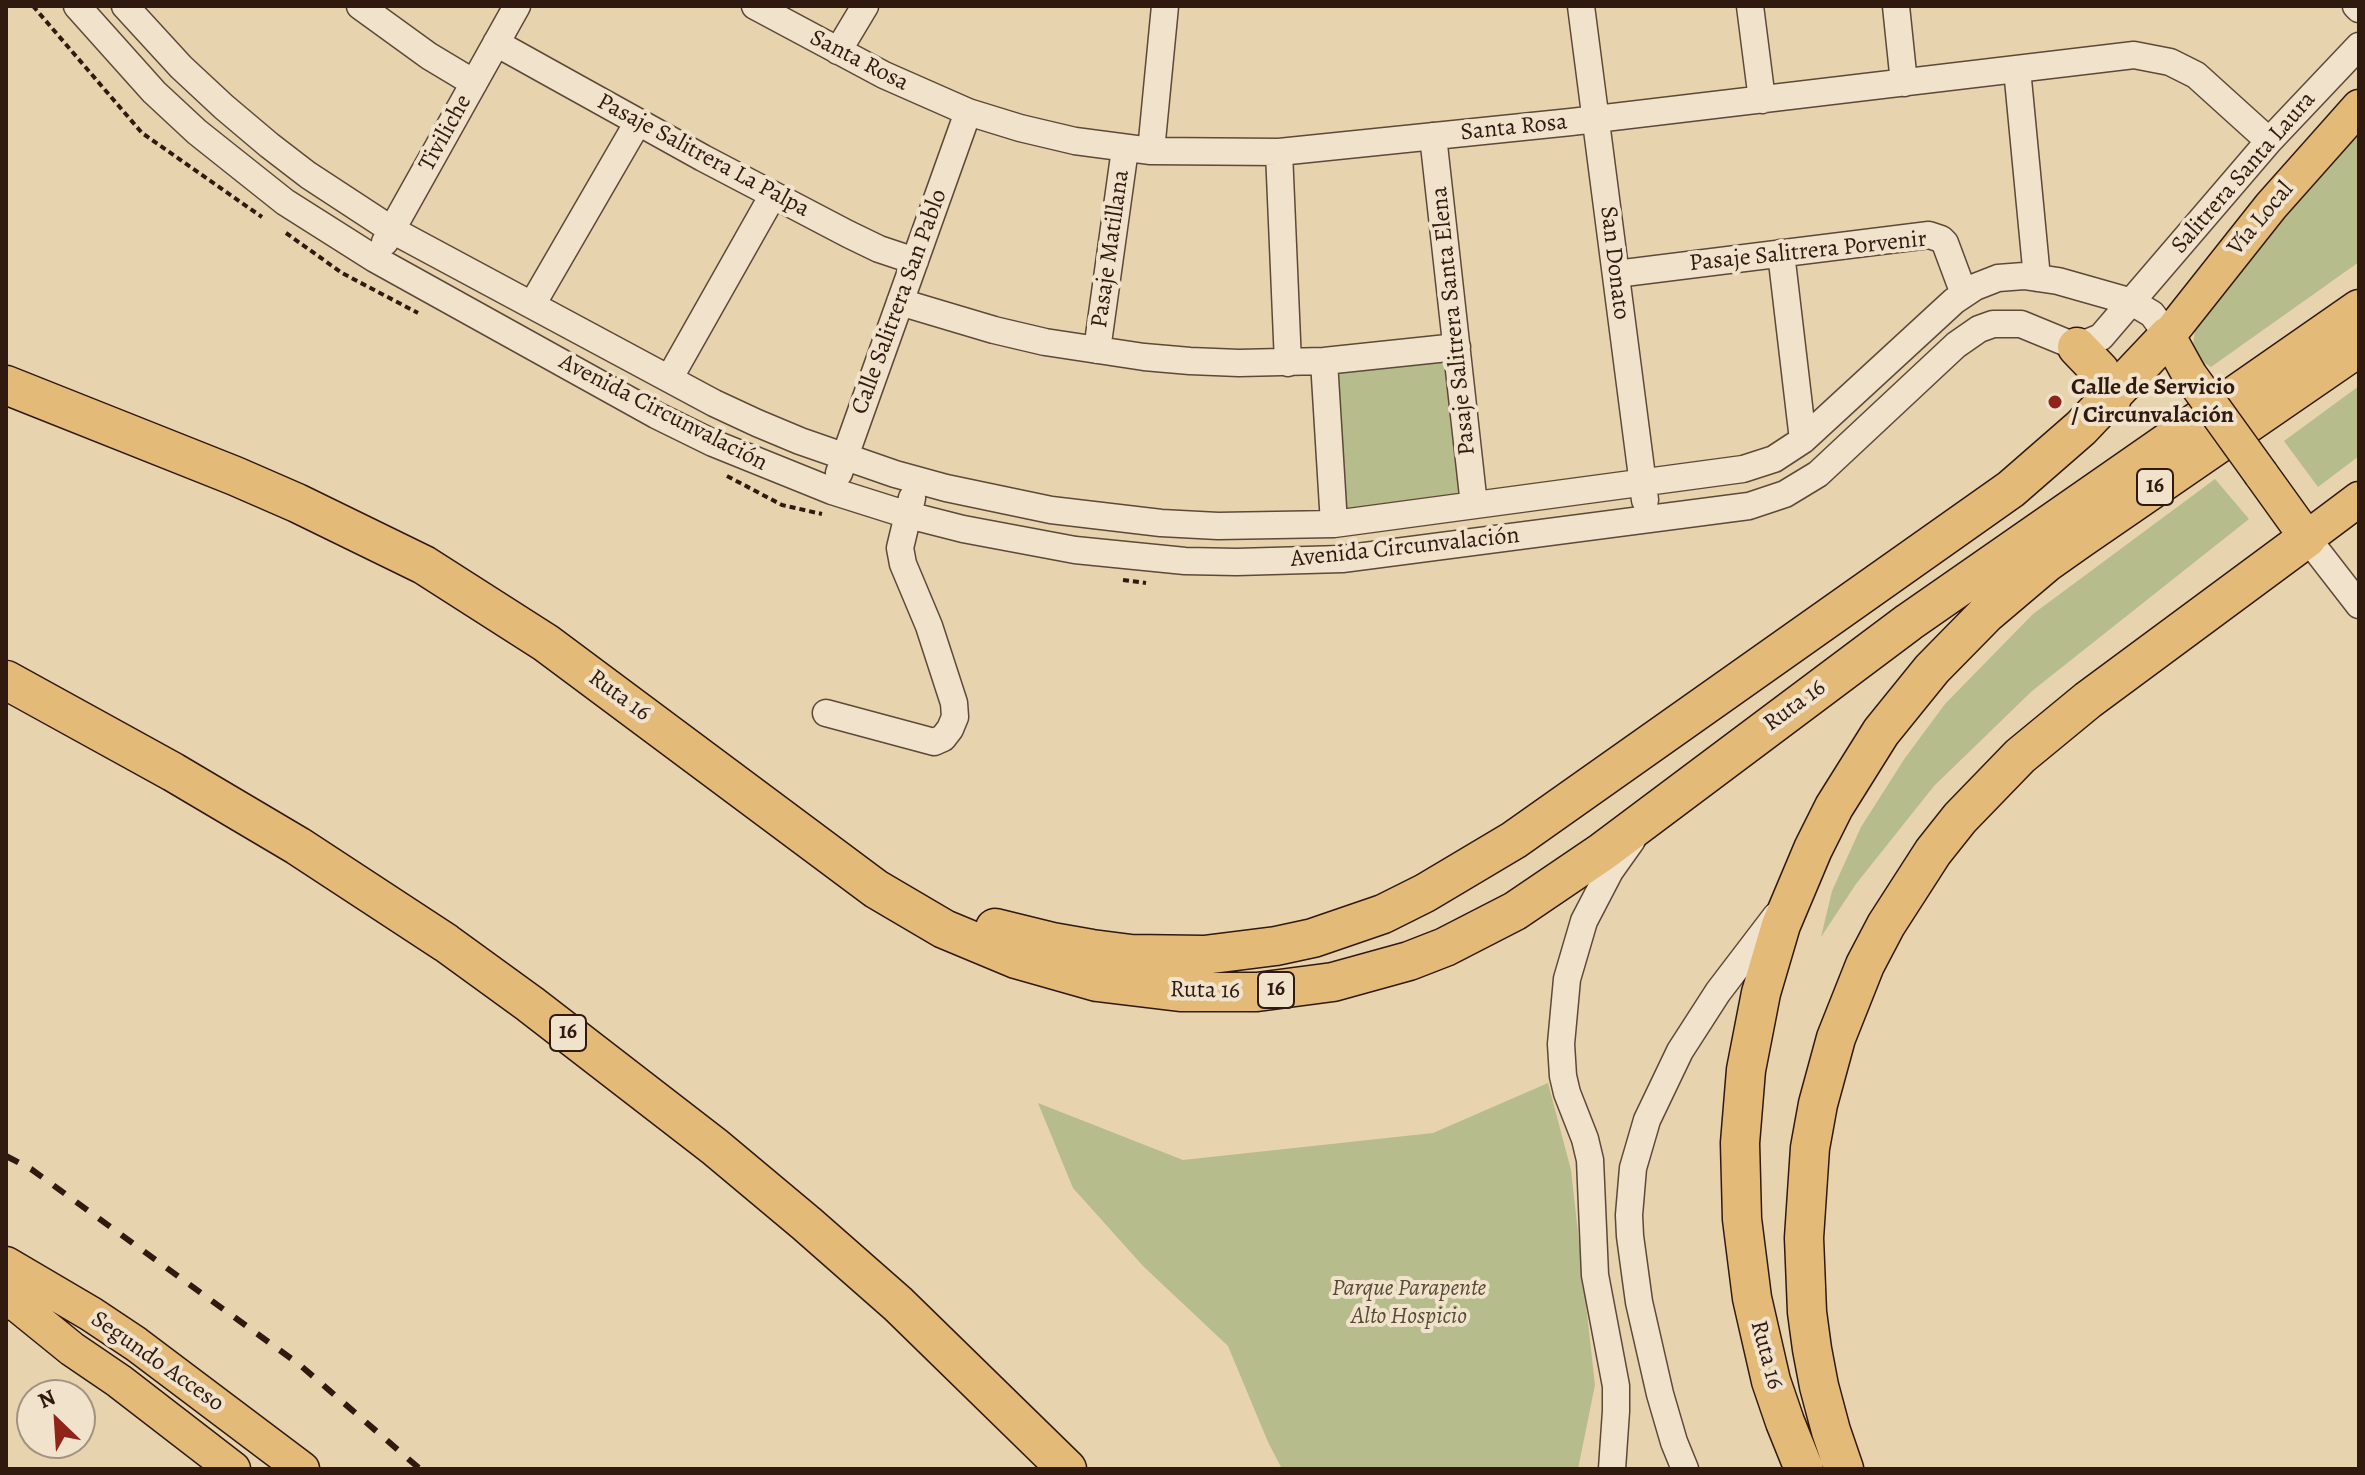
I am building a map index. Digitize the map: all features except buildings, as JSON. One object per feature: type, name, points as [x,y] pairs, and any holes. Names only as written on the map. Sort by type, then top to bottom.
[{"type":"highway","name":"Ruta 16","points":[[6,385],[235,476],[424,565],[596,678],[844,866],[887,896],[944,929],[1003,955],[1097,982],[1180,992],[1257,992],[1359,976],[1409,961],[1445,947],[1515,911],[1556,885],[1999,558],[2359,309]]},
{"type":"highway","points":[[844,866],[885,887],[970,920],[1052,942],[1092,949],[1168,955],[1216,954],[1276,946],[1348,927],[1383,914],[1514,840],[2011,489],[2049,458],[2112,398],[2168,336]]},
{"type":"highway","points":[[2077,347],[2100,371],[2112,398]]},
{"type":"highway","name":"Ruta 16","points":[[1804,1469],[1785,1422],[1760,1340],[1746,1259],[1740,1179],[1742,1106],[1752,1031],[1771,955],[1813,849],[1858,766],[1905,700],[1960,639],[2014,589],[2046,563],[2359,347]]},
{"type":"highway","points":[[1844,1469],[1827,1416],[1812,1349],[1804,1223],[1810,1148],[1818,1104],[1836,1038],[1865,965],[1893,912],[1933,852],[1960,818],[2020,756],[2064,718],[2307,538]]},
{"type":"highway","name":"16","points":[[6,680],[298,846],[433,935],[530,1004],[715,1147],[819,1234],[908,1314],[1067,1469]]},
{"type":"main road","name":"Vía Local","points":[[2168,336],[2271,206],[2359,107]]},
{"type":"main road","points":[[2168,336],[2189,374],[2307,538],[2359,499]]},
{"type":"main road","name":"Segundo Acceso","points":[[6,1264],[136,1344],[302,1469]]},
{"type":"main road","name":"Segundo Acceso","points":[[6,1299],[233,1469]]},
{"type":"street","name":"Avenida Circunvalación","points":[[77,6],[154,92],[197,132],[285,202],[375,259],[656,415],[830,503],[908,515],[1005,538],[1075,550],[1171,560],[1342,559],[1749,506],[1767,502],[1818,474],[1956,345],[1979,329],[1993,324],[2021,324],[2077,347]]},
{"type":"street","name":"Avenida Circunvalación","points":[[125,6],[181,67],[257,135],[308,175],[392,230],[669,379],[757,423],[844,457],[917,480],[998,500],[1103,517],[1218,526],[1334,524],[1758,465],[1774,459],[1803,440],[1964,294],[1998,278],[2037,278],[2079,286],[2132,302],[2152,314],[2168,336]]},
{"type":"street","points":[[360,6],[429,56],[474,83]]},
{"type":"street","name":"Tiviliche","points":[[375,259],[517,6]]},
{"type":"street","name":"Santa Rosa","points":[[755,6],[897,81],[968,112],[1075,141],[1125,149],[1279,152],[1596,119],[2124,56],[2161,59],[2196,75],[2269,141]]},
{"type":"street","points":[[838,51],[865,6]]},
{"type":"street","name":"Pasaje Matillana","points":[[1151,151],[1165,6]]},
{"type":"street","name":"San Donato","points":[[1581,6],[1647,519]]},
{"type":"street","points":[[1750,6],[1762,100]]},
{"type":"street","points":[[1896,6],[1904,83]]},
{"type":"street","name":"Pasaje Salitrera La Palpa","points":[[496,43],[863,242],[915,261]]},
{"type":"street","name":"Salitrera Santa Laura","points":[[2132,302],[2269,141],[2359,46]]},
{"type":"street","points":[[2017,69],[2037,278]]},
{"type":"street","name":"Calle Salitrera San Pablo","points":[[830,503],[968,112]]},
{"type":"street","points":[[532,305],[638,122]]},
{"type":"street","name":"Pasaje Salitrera Santa Elena","points":[[1433,136],[1474,505]]},
{"type":"street","name":"Pasaje Matillana","points":[[1097,350],[1125,149]]},
{"type":"street","points":[[1279,152],[1288,363]]},
{"type":"street","points":[[669,379],[773,195]]},
{"type":"street","name":"Pasaje Salitrera Porvenir","points":[[1616,274],[1934,236],[1941,239],[1948,249],[1964,294]]},
{"type":"street","points":[[1781,253],[1803,440]]},
{"type":"street","points":[[900,302],[994,330],[1097,350],[1190,361],[1288,363],[1457,347]]},
{"type":"street","points":[[2077,347],[2101,337],[2132,302]]},
{"type":"street","points":[[1324,361],[1334,524]]},
{"type":"street","points":[[826,713],[934,742],[943,738],[955,717],[954,703],[929,626],[903,564],[900,548],[917,480]]},
{"type":"street","points":[[2307,538],[2359,605]]},
{"type":"street","points":[[1612,1469],[1616,1386],[1595,1275],[1590,1160],[1567,1093],[1561,1060],[1567,979],[1584,921],[1610,871],[1642,829],[1682,791]]},
{"type":"street","points":[[1685,1469],[1660,1394],[1639,1302],[1629,1215],[1633,1168],[1647,1120],[1680,1051],[1718,992],[1794,892]]},
{"type":"path","points":[[33,6],[142,133],[267,220]]},
{"type":"path","points":[[280,229],[342,273],[425,316]]},
{"type":"path","points":[[727,476],[782,505],[830,503]]},
{"type":"path","points":[[1120,580],[1151,583]]},
{"type":"green space","points":[[2359,133],[2359,262],[2211,367],[2192,355],[2195,329],[2283,214]]},
{"type":"green space","points":[[1437,354],[1450,364],[1465,491],[1459,497],[1346,511],[1332,378],[1340,368]]},
{"type":"green space","points":[[2359,386],[2359,456],[2318,487],[2284,441]]},
{"type":"green space","points":[[2215,479],[2249,519],[2032,691],[1934,786],[1856,884],[1821,937],[1832,891],[1861,827],[1905,758],[1945,704],[2033,614]]},
{"type":"green space","name":"Parque Parapente Alto Hospicio","points":[[1548,1083],[1571,1170],[1595,1385],[1578,1469],[1282,1469],[1228,1346],[1143,1266],[1073,1188],[1038,1103],[1183,1160],[1433,1133]]},
{"type":"railway","points":[[6,1156],[31,1169],[300,1365],[420,1469]]},
{"type":"place","name":"Calle de Servicio / Circunvalación","points":[[2055,402]]}]
